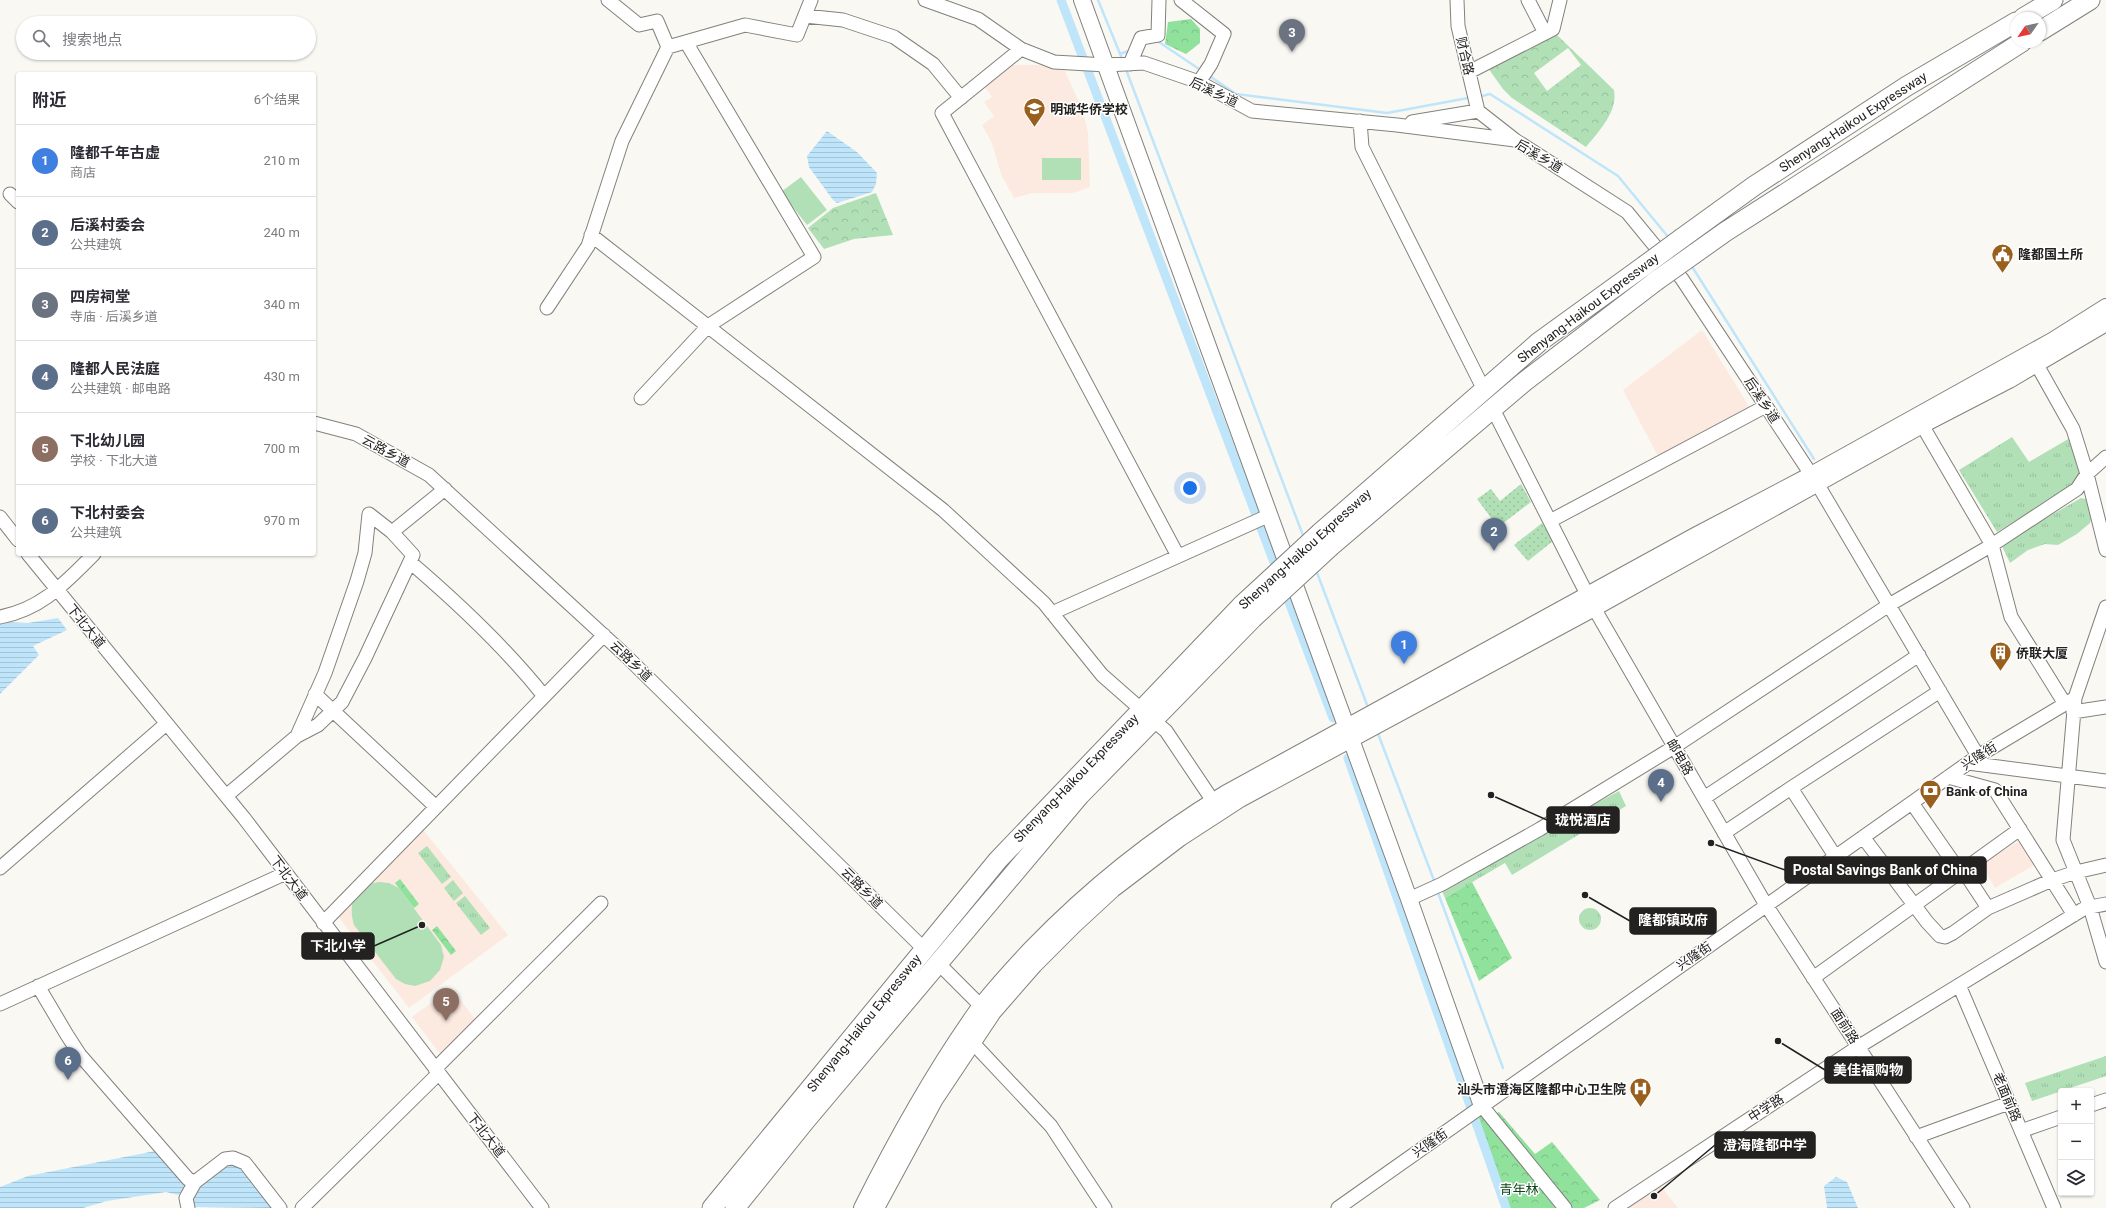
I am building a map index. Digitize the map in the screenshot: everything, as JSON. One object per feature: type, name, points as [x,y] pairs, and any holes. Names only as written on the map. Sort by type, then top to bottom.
[{"type":"highway","points":[[2033,12],[2053,0]]},
{"type":"highway","points":[[2046,27],[2090,0]]},
{"type":"highway","name":"Shenyang-Haikou Expressway","points":[[712,1208],[998,860],[1247,611],[1539,342],[1754,186],[1908,86],[2010,26]]},
{"type":"highway","name":"Shenyang-Haikou Expressway","points":[[1325,539],[1524,382],[1656,281],[1725,232],[2013,48]]},
{"type":"highway","name":"Shenyang-Haikou Expressway","points":[[736,1208],[806,1120],[1080,795],[1247,611]]},
{"type":"main road","points":[[1082,0],[1118,64],[1269,515],[1409,899],[1482,1106]]},
{"type":"main road","points":[[1815,480],[2052,341],[2106,307]]},
{"type":"main road","points":[[862,1208],[916,1104],[981,1006],[1016,965],[1061,918],[1099,884],[1152,841],[1213,801],[1349,734],[1815,480],[2036,365],[2106,323]]},
{"type":"main road","points":[[876,1208],[934,1099],[993,1012],[1034,965],[1113,889],[1214,815],[1349,734]]},
{"type":"street","points":[[608,0],[639,25],[657,21],[668,47]]},
{"type":"street","points":[[547,308],[588,246],[622,142],[668,47],[745,25],[797,35],[811,0]]},
{"type":"street","name":"后溪乡道","points":[[925,0],[978,19],[1021,49],[1054,62],[1144,64],[1203,76],[1252,111],[1397,125],[1515,140],[1627,212],[1682,279],[1815,480],[1940,691],[1973,760]]},
{"type":"street","points":[[1118,64],[1137,48],[1141,38],[1158,35],[1159,0]]},
{"type":"street","points":[[1181,0],[1224,34],[1203,76]]},
{"type":"street","name":"财合路","points":[[1457,0],[1458,26],[1478,111]]},
{"type":"street","points":[[1528,0],[1545,33]]},
{"type":"street","points":[[1469,72],[1553,29],[1560,0]]},
{"type":"street","points":[[805,16],[843,20],[894,37],[932,64],[960,98]]},
{"type":"street","points":[[641,398],[708,326],[814,257],[686,42]]},
{"type":"street","points":[[1021,49],[942,113],[1178,556]]},
{"type":"street","points":[[1397,125],[1478,111],[1515,140]]},
{"type":"street","points":[[1360,121],[1362,147],[1480,382]]},
{"type":"street","points":[[591,235],[943,510],[1044,603],[1102,675],[1135,704]]},
{"type":"street","points":[[2036,365],[2073,428],[2087,474],[2106,550]]},
{"type":"street","points":[[1550,521],[1766,406]]},
{"type":"street","name":"邮电路","points":[[1497,417],[1591,602],[1766,905]]},
{"type":"street","name":"云路乡道","points":[[316,424],[356,434],[429,475],[604,635],[918,943]]},
{"type":"street","points":[[1922,425],[1992,545],[2012,617],[2071,704]]},
{"type":"street","points":[[1409,899],[1442,884],[1540,829],[1674,747],[1889,605],[1992,545],[2077,489],[2087,474],[2106,457]]},
{"type":"street","points":[[392,532],[445,489]]},
{"type":"street","points":[[226,796],[297,736],[318,725],[342,702],[365,658],[413,555],[392,532],[369,514],[365,553],[357,581],[325,673],[297,736]]},
{"type":"street","points":[[1052,613],[1269,515]]},
{"type":"street","points":[[0,517],[16,537]]},
{"type":"street","name":"下北大道","points":[[30,556],[226,796],[542,1208]]},
{"type":"street","points":[[0,616],[20,613],[57,591],[92,556]]},
{"type":"street","points":[[410,562],[446,593],[529,678],[544,696]]},
{"type":"street","points":[[2106,607],[2071,704],[2068,776],[2062,840],[2090,907],[2106,962]]},
{"type":"street","points":[[324,923],[604,635]]},
{"type":"street","points":[[1704,798],[1919,655]]},
{"type":"street","points":[[1724,833],[1940,691]]},
{"type":"street","points":[[316,694],[436,807]]},
{"type":"street","points":[[2071,704],[2106,707]]},
{"type":"street","name":"兴隆街","points":[[1338,1208],[1948,777],[1973,760],[2071,704]]},
{"type":"street","points":[[0,868],[166,724]]},
{"type":"street","points":[[1160,726],[1166,731],[1213,801]]},
{"type":"street","points":[[1973,760],[2106,781]]},
{"type":"street","points":[[1948,777],[1995,790],[2074,915]]},
{"type":"street","points":[[1791,788],[1835,856]]},
{"type":"street","points":[[1912,802],[1988,908]]},
{"type":"street","points":[[1813,978],[2020,829]]},
{"type":"street","points":[[1863,836],[1914,905],[1940,936],[1945,937],[1988,908],[2052,880],[2076,872],[2106,865]]},
{"type":"street","points":[[0,1004],[286,873]]},
{"type":"street","points":[[302,1208],[601,903]]},
{"type":"street","name":"中学路","points":[[1615,1208],[1858,1047],[2074,915],[2090,907],[2106,904]]},
{"type":"street","name":"面前路","points":[[1766,905],[1962,1208]]},
{"type":"street","points":[[945,970],[981,1006]]},
{"type":"street","points":[[38,986],[67,1036],[80,1055],[188,1179],[194,1182]]},
{"type":"street","name":"老面前路","points":[[1959,986],[2054,1208]]},
{"type":"street","points":[[972,1042],[1051,1126],[1105,1208]]},
{"type":"street","points":[[2094,1104],[2106,1100]]},
{"type":"street","points":[[1916,1137],[2009,1103]]},
{"type":"street","points":[[1482,1106],[1565,1208]]},
{"type":"street","points":[[2021,1131],[2058,1117]]},
{"type":"street","points":[[188,1208],[186,1198],[194,1182],[225,1159],[233,1158],[245,1163],[280,1208]]},
{"type":"shaded area","name":"明诚华侨学校","points":[[1007,65],[1045,65],[1064,69],[1083,111],[1088,133],[1090,187],[1073,193],[1033,193],[1014,198],[1001,174],[992,143],[982,125],[994,116],[984,102],[992,97],[982,83]]},
{"type":"shaded area","points":[[1702,330],[1750,408],[1659,458],[1623,390]]},
{"type":"shaded area","points":[[421,827],[508,935],[409,1008],[337,915]]},
{"type":"shaded area","points":[[2019,841],[2034,865],[1995,888],[1981,864]]},
{"type":"shaded area","points":[[451,988],[480,1025],[441,1055],[412,1017]]},
{"type":"shaded area","points":[[1658,1183],[1678,1208],[1622,1208]]},
{"type":"green space","points":[[1191,19],[1200,29],[1200,43],[1186,54],[1165,44],[1168,22]]},
{"type":"green space","points":[[1556,34],[1614,90],[1613,106],[1602,128],[1586,147],[1512,98],[1503,89],[1488,68]],"holes":[[[1568,48],[1581,65],[1547,91],[1534,73]]]},
{"type":"green space","points":[[1042,158],[1081,158],[1081,180],[1042,180]]},
{"type":"green space","points":[[801,177],[827,210],[807,225],[781,192]]},
{"type":"green space","points":[[876,193],[893,235],[854,239],[824,249],[808,228],[833,208]]},
{"type":"green space","points":[[2075,435],[2082,476],[2080,482],[1997,532],[1959,470],[2012,437],[2029,462]]},
{"type":"green space","points":[[1521,484],[1531,502],[1498,527],[1477,499],[1491,489],[1500,501]]},
{"type":"green space","points":[[2081,498],[2086,499],[2093,512],[2090,523],[2077,534],[2058,545],[2045,544],[2028,550],[2010,563],[2001,544]]},
{"type":"green space","points":[[1542,523],[1553,541],[1528,561],[1514,545]]},
{"type":"green space","points":[[1619,791],[1626,806],[1512,875],[1505,863],[1445,898],[1441,889]]},
{"type":"green space","points":[[427,846],[451,877],[442,884],[418,853]]},
{"type":"green space","points":[[400,879],[419,904],[414,908],[395,883]]},
{"type":"green space","points":[[453,880],[463,893],[454,901],[444,888]]},
{"type":"green space","points":[[380,882],[389,883],[399,888],[441,945],[444,957],[440,970],[430,981],[415,986],[405,984],[396,979],[354,925],[352,909],[355,896],[365,886]]},
{"type":"green space","points":[[1472,882],[1512,958],[1479,981],[1445,898]]},
{"type":"green space","points":[[465,896],[490,928],[481,935],[456,903]]},
{"type":"green space","points":[[1586,908],[1594,908],[1601,915],[1601,923],[1594,930],[1586,930],[1579,923],[1579,915]]},
{"type":"green space","points":[[437,926],[456,951],[451,955],[432,930]]},
{"type":"green space","points":[[2106,1056],[2106,1076],[2070,1088],[2058,1088],[2058,1092],[2032,1101],[2025,1083]]},
{"type":"green space","points":[[1499,1112],[1535,1154],[1552,1142],[1600,1200],[1584,1208],[1571,1208],[1492,1116]]},
{"type":"green space","name":"青年林","points":[[1481,1116],[1560,1208],[1506,1208],[1475,1121]]},
{"type":"water","points":[[827,131],[857,152],[877,173],[876,184],[872,192],[837,203],[833,200],[809,167],[807,156]]},
{"type":"water","points":[[58,618],[67,630],[33,646],[39,655],[0,694],[0,622],[28,623]]},
{"type":"water","points":[[155,1151],[183,1181],[185,1188],[178,1195],[166,1192],[107,1201],[83,1208],[0,1208],[0,1187],[28,1176]]},
{"type":"water","points":[[229,1163],[239,1164],[272,1208],[195,1207],[192,1196],[202,1180]]},
{"type":"water","points":[[1836,1177],[1847,1182],[1858,1208],[1827,1208],[1824,1186]]},
{"type":"waterway","points":[[1061,0],[1278,573]]},
{"type":"waterway","points":[[1098,0],[1123,61]]},
{"type":"waterway","points":[[1156,40],[1202,71]]},
{"type":"waterway","points":[[1120,54],[1131,50]]},
{"type":"waterway","points":[[1125,67],[1304,538]]},
{"type":"waterway","points":[[1208,75],[1236,94],[1387,113],[1468,98]]},
{"type":"waterway","points":[[1482,96],[1490,94],[1618,176],[1669,238]]},
{"type":"waterway","points":[[1691,265],[1814,459]]},
{"type":"waterway","points":[[1316,570],[1369,710]]},
{"type":"waterway","points":[[1284,589],[1333,718]]},
{"type":"waterway","points":[[1377,731],[1435,883]]},
{"type":"waterway","points":[[1348,758],[1506,1208]]},
{"type":"waterway","points":[[1437,890],[1503,1068]]},
{"type":"place","name":"四房祠堂","points":[[1292,52]]},
{"type":"place","name":"明诚华侨学校","points":[[1035,128]]},
{"type":"place","name":"隆都国土所","points":[[2003,274]]},
{"type":"place","name":"后溪村委会","points":[[1494,551]]},
{"type":"place","name":"隆都千年古虚","points":[[1404,664]]},
{"type":"place","name":"侨联大厦","points":[[2001,672]]},
{"type":"place","name":"珑悦酒店","points":[[1491,795]]},
{"type":"place","name":"隆都人民法庭","points":[[1661,802]]},
{"type":"place","name":"Bank of China","points":[[1931,810]]},
{"type":"place","name":"Postal Savings Bank of China","points":[[1711,843]]},
{"type":"place","name":"隆都镇政府","points":[[1585,895]]},
{"type":"place","name":"下北小学","points":[[422,925]]},
{"type":"place","name":"下北幼儿园","points":[[446,1021]]},
{"type":"place","name":"美佳福购物","points":[[1778,1041]]},
{"type":"place","name":"下北村委会","points":[[68,1080]]},
{"type":"place","name":"汕头市澄海区隆都中心卫生院","points":[[1641,1108]]},
{"type":"place","name":"澄海隆都中学","points":[[1654,1196]]}]
